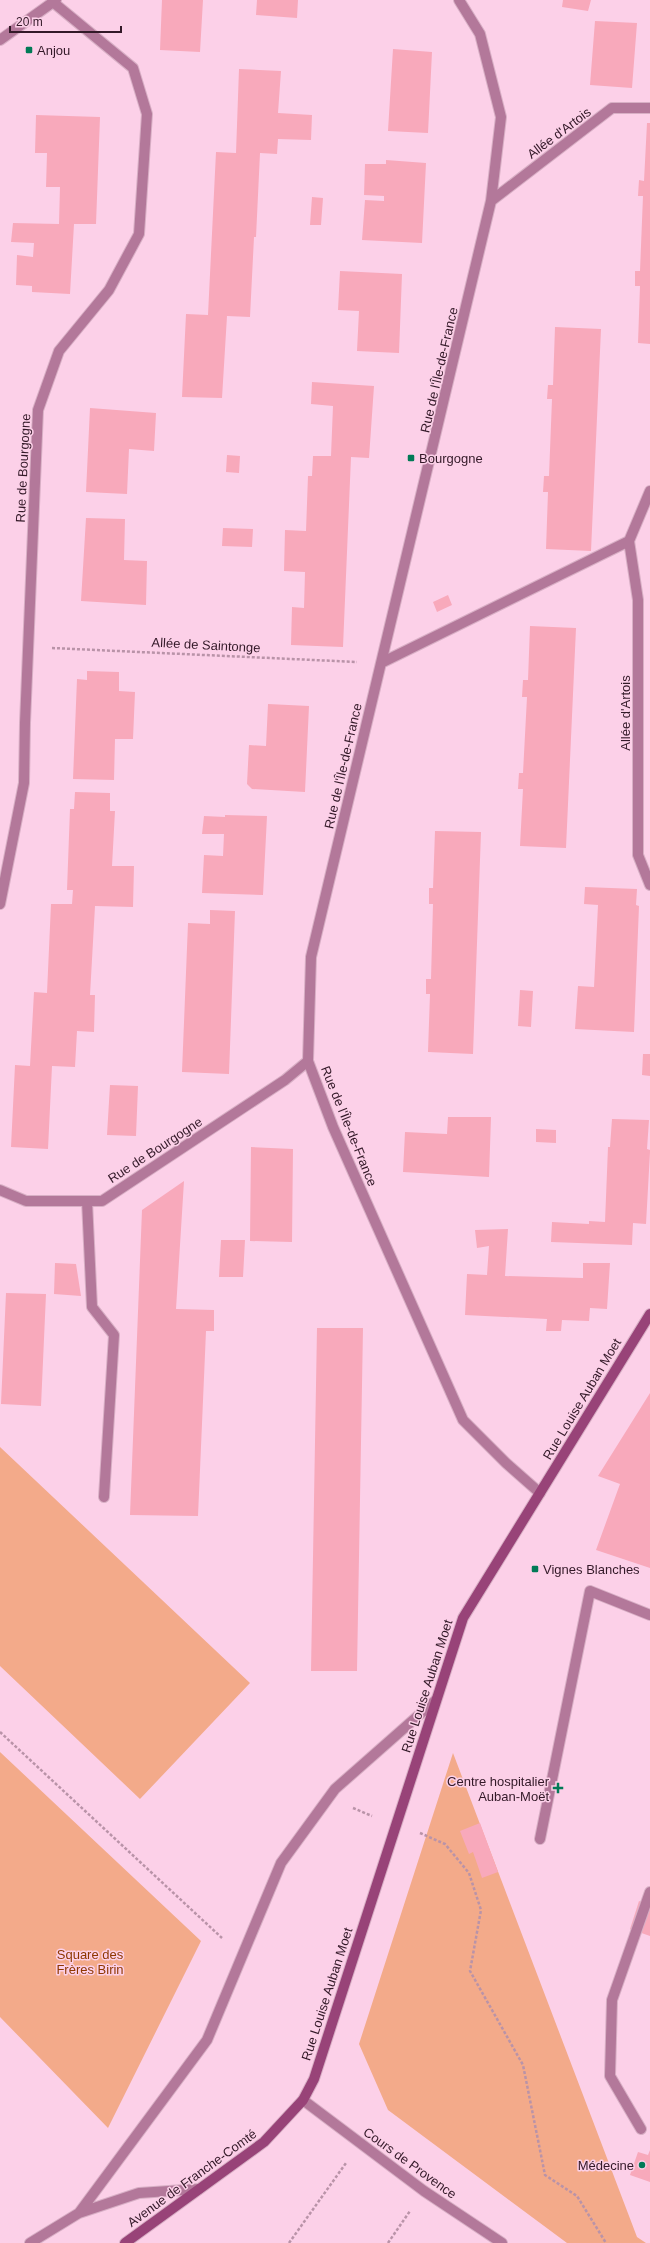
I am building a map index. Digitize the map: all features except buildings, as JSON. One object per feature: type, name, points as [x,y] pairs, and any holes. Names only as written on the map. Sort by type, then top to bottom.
[{"type":"street","name":"Rue de l'Île-de-France","points":[[459,0],[480,34],[501,117],[491,201],[311,957],[308,1061],[333,1127],[463,1420],[540,1493]]},
{"type":"street","points":[[0,40],[55,2]]},
{"type":"street","name":"Rue de Bourgogne","points":[[0,904],[24,784],[24,723],[29,647],[38,410],[59,351],[109,290],[139,234],[146,114],[133,68],[55,2]]},
{"type":"street","name":"Allée d'Artois","points":[[491,201],[612,108],[650,108]]},
{"type":"street","points":[[381,663],[629,541],[650,491]]},
{"type":"street","name":"Allée d'Artois","points":[[629,541],[638,600],[638,855],[650,884]]},
{"type":"street","name":"Rue de Bourgogne","points":[[0,1190],[26,1201],[102,1201],[285,1080],[308,1061]]},
{"type":"street","points":[[87,1201],[92,1307],[114,1336],[104,1497]]},
{"type":"street","name":"Rue Louise Auban Moet","points":[[304,2100],[314,2079],[463,1618],[650,1314]]},
{"type":"street","points":[[540,1839],[590,1592],[650,1615]]},
{"type":"street","points":[[79,2213],[207,2040],[281,1863],[335,1789],[436,1700]]},
{"type":"street","points":[[641,2129],[610,2076],[612,2000],[650,1892]]},
{"type":"street","name":"Cours de Provence","points":[[304,2100],[424,2191],[502,2243]]},
{"type":"street","name":"Avenue de Franche-Comté","points":[[126,2242],[264,2142],[304,2100]]},
{"type":"street","points":[[30,2243],[79,2213],[139,2193],[199,2189]]},
{"type":"path","name":"Allée de Saintonge","points":[[29,647],[381,663]]},
{"type":"path","points":[[0,1732],[242,1956]]},
{"type":"path","points":[[361,1767],[353,1809],[446,1844],[468,1873],[481,1910],[470,1971],[523,2065],[545,2175],[577,2196],[606,2243]]},
{"type":"path","points":[[289,2243],[360,2143]]},
{"type":"path","points":[[388,2243],[424,2191]]},
{"type":"green space","points":[[0,1447],[250,1683],[140,1799],[0,1666]]},
{"type":"green space","name":"Square des Frères Birin","points":[[0,1752],[201,1941],[108,2128],[0,2017]]},
{"type":"green space","points":[[453,1753],[637,2237],[646,2243],[567,2243],[388,2110],[359,2044]]},
{"type":"place","name":"Anjou","points":[[29,50]]},
{"type":"place","name":"Bourgogne","points":[[411,458]]},
{"type":"place","name":"Vignes Blanches","points":[[535,1569]]},
{"type":"place","name":"Centre hospitalier Auban-Moët","points":[[558,1788]]},
{"type":"place","name":"Médecine","points":[[642,2165]]}]
